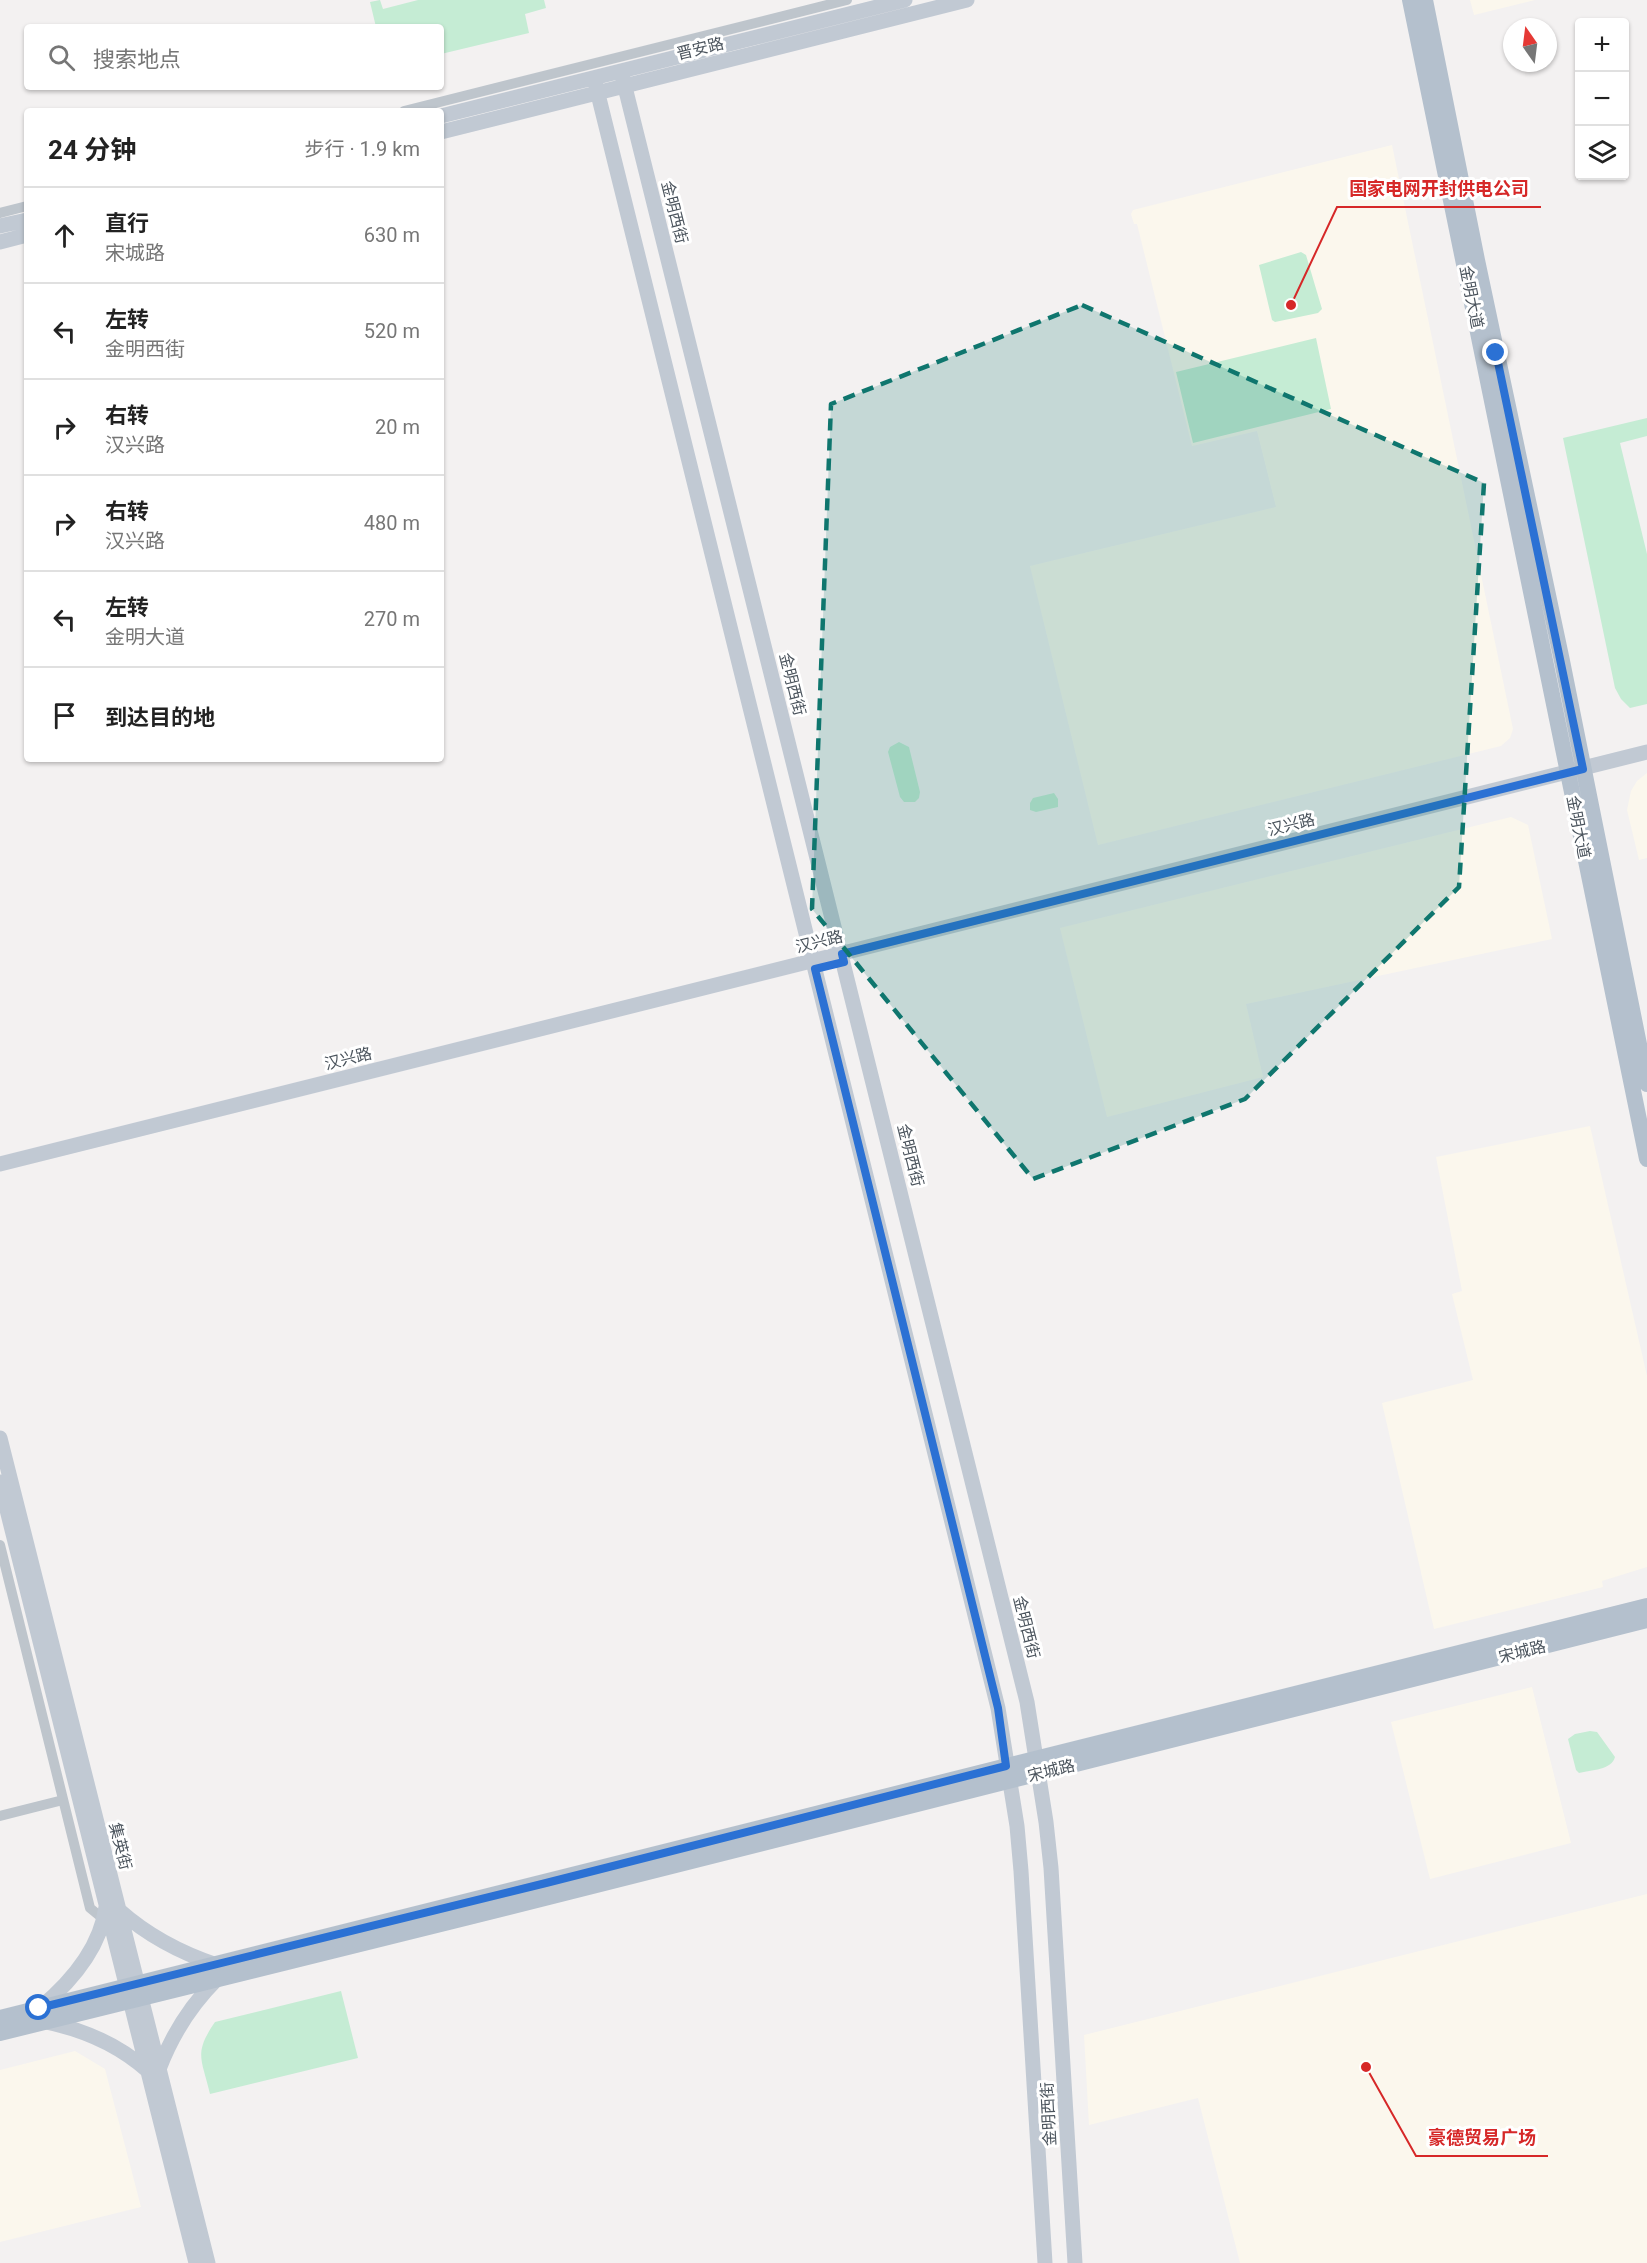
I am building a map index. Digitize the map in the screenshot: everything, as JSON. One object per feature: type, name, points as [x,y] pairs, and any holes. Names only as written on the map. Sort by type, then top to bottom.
[{"type":"main road","name":"金明大道","points":[[1410,0],[1576,775],[1647,1083]]},
{"type":"main road","name":"金明大道","points":[[1425,0],[1482,283],[1647,1159]]},
{"type":"main road","name":"宋城路","points":[[0,2033],[43,2015],[1008,1773],[1647,1606]]},
{"type":"main road","name":"宋城路","points":[[1038,1765],[1647,1620]]},
{"type":"main road","name":"宋城路","points":[[0,2018],[43,2015]]},
{"type":"street","points":[[416,108],[848,0]]},
{"type":"street","name":"晋安路","points":[[623,79],[905,0]]},
{"type":"street","name":"晋安路","points":[[444,115],[596,85],[968,0]]},
{"type":"street","name":"金明西街","points":[[623,79],[1027,1702],[1038,1765],[1051,1868],[1075,2263]]},
{"type":"street","name":"晋安路","points":[[444,131],[596,85]]},
{"type":"street","name":"金明西街","points":[[596,85],[998,1708],[1022,1871],[1045,2263]]},
{"type":"street","points":[[0,213],[24,207]]},
{"type":"street","points":[[0,226],[24,221]]},
{"type":"street","points":[[0,242],[24,237]]},
{"type":"street","name":"汉兴路","points":[[1576,775],[1647,752]]},
{"type":"street","name":"汉兴路","points":[[0,1164],[843,958],[1576,775],[1647,761]]},
{"type":"street","name":"汉兴路","points":[[0,1172],[814,965]]},
{"type":"street","name":"集英街","points":[[0,1438],[110,1915]]},
{"type":"street","name":"集英街","points":[[0,1482],[110,1915],[134,1993],[196,2263]]},
{"type":"street","points":[[0,1545],[90,1908],[110,1915],[140,1928],[198,1959],[216,1972],[153,2070],[100,2039],[43,2015],[80,1966],[110,1915]]},
{"type":"street","points":[[0,1816],[63,1800]]},
{"type":"street","name":"集英街","points":[[153,2070],[208,2263]]},
{"type":"highlighted area","points":[[1082,305],[1484,483],[1459,887],[1245,1099],[1033,1179],[812,909],[831,404]]},
{"type":"shaded area","points":[[1470,0],[1535,0],[1474,15]]},
{"type":"shaded area","points":[[1392,145],[1513,729],[1510,738],[1501,746],[1098,845],[1030,566],[1276,507],[1257,431],[1192,446],[1137,224],[1134,224],[1131,214],[1133,210]]},
{"type":"shaded area","points":[[1647,773],[1647,858],[1639,860],[1627,810],[1631,791],[1637,781]]},
{"type":"shaded area","points":[[1511,817],[1528,825],[1552,939],[1246,1004],[1263,1077],[1107,1117],[1060,928]]},
{"type":"shaded area","points":[[1590,1126],[1647,1376],[1647,1567],[1602,1581],[1603,1587],[1434,1629],[1382,1403],[1473,1380],[1452,1294],[1462,1291],[1436,1157]]},
{"type":"shaded area","points":[[1532,1687],[1571,1843],[1430,1879],[1391,1722]]},
{"type":"shaded area","points":[[1647,1894],[1647,2263],[1240,2263],[1198,2098],[1089,2125],[1084,2035]]},
{"type":"shaded area","points":[[75,2051],[105,2069],[141,2207],[0,2242],[0,2070]]},
{"type":"green space","points":[[380,0],[383,9],[418,0],[544,0],[546,8],[525,14],[529,33],[444,53],[444,24],[375,24],[370,2]]},
{"type":"green space","points":[[1301,252],[1306,255],[1322,309],[1318,313],[1275,322],[1272,320],[1259,265]]},
{"type":"green space","points":[[1316,338],[1331,409],[1193,443],[1176,372]]},
{"type":"green space","points":[[1647,418],[1647,436],[1620,443],[1647,554],[1647,704],[1630,708],[1615,688],[1563,438]]},
{"type":"green space","points":[[899,742],[909,747],[920,792],[915,802],[904,802],[900,797],[888,752],[890,747]]},
{"type":"green space","points":[[1054,793],[1058,799],[1058,807],[1036,812],[1030,810],[1033,798]]},
{"type":"green space","points":[[1597,1732],[1615,1757],[1610,1765],[1579,1773],[1576,1770],[1568,1739],[1575,1734]]},
{"type":"green space","points":[[341,1991],[358,2058],[210,2094],[201,2057],[204,2042],[215,2022]]},
{"type":"place","name":"国家电网开封供电公司","points":[[1291,305]]},
{"type":"place","name":"豪德贸易广场","points":[[1366,2067]]},
{"type":"route","points":[[39,2008],[546,1883],[1006,1766],[998,1708],[815,969],[844,962],[842,954],[1583,769],[1496,353]]}]
